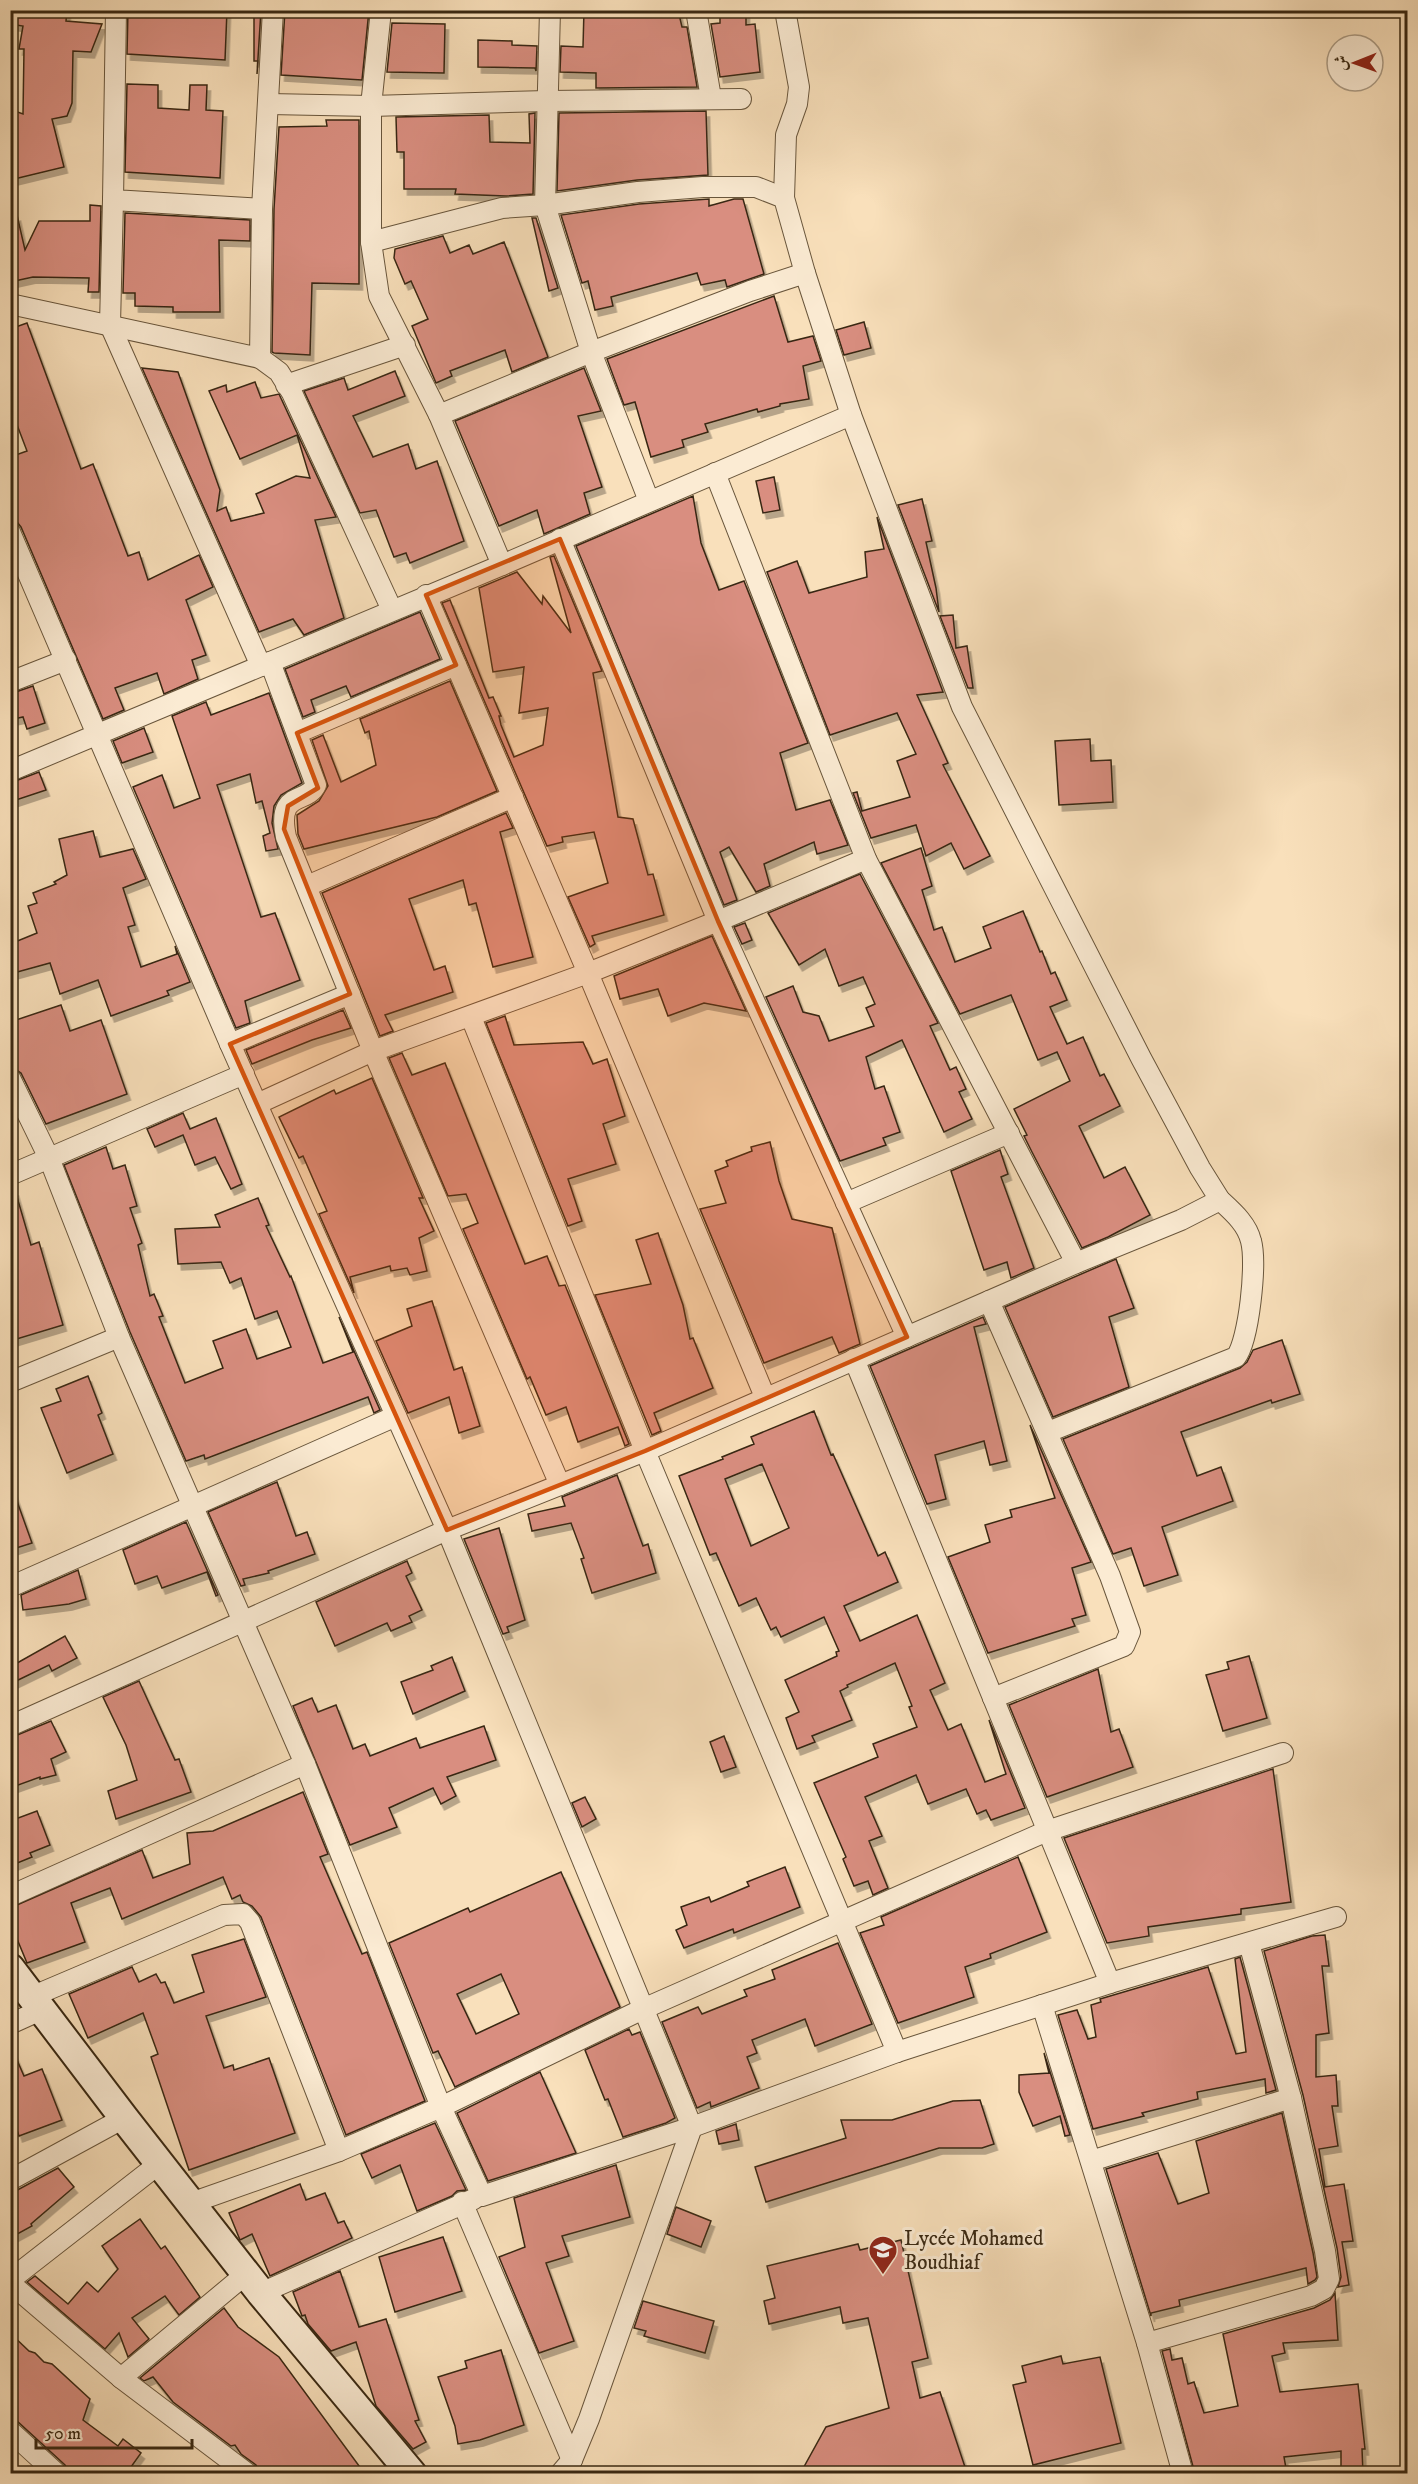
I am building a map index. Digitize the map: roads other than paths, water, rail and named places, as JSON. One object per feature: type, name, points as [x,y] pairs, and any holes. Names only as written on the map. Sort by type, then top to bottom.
[{"type":"main road","points":[[10,1968],[254,2283],[412,2474]]},
{"type":"street","points":[[116,10],[110,325],[297,733],[316,785],[312,791],[292,801],[288,806],[283,820],[286,837],[373,1051],[560,1485]]},
{"type":"street","points":[[260,358],[262,209],[273,10]]},
{"type":"street","points":[[381,10],[371,106],[371,242],[379,296],[439,415],[502,565]]},
{"type":"street","points":[[550,10],[545,205],[591,352],[649,501]]},
{"type":"street","points":[[696,10],[711,98]]},
{"type":"street","points":[[785,10],[799,87],[797,104],[786,135],[784,198],[805,273],[851,415],[962,707],[1141,1058],[1200,1168],[1220,1200],[1247,1229],[1253,1252],[1250,1303],[1241,1348],[1236,1357],[1048,1432]]},
{"type":"street","points":[[269,104],[371,106],[741,99]]},
{"type":"street","points":[[371,242],[502,208],[545,205],[638,192],[703,187],[756,187],[784,198]]},
{"type":"street","points":[[113,200],[262,209]]},
{"type":"street","points":[[439,415],[591,352],[750,291],[805,273]]},
{"type":"street","points":[[10,304],[260,358],[279,372],[392,610]]},
{"type":"street","points":[[286,385],[405,345]]},
{"type":"street","points":[[10,771],[502,565],[851,415]]},
{"type":"street","points":[[715,473],[866,859],[1076,1263]]},
{"type":"street","points":[[10,532],[230,1044],[447,1530],[692,2127],[589,2419],[566,2467]]},
{"type":"street","points":[[560,539],[718,921],[907,1337]]},
{"type":"street","points":[[426,595],[588,973],[765,1397]]},
{"type":"street","points":[[10,682],[66,660]]},
{"type":"street","points":[[297,733],[456,665]]},
{"type":"street","points":[[307,886],[513,797]]},
{"type":"street","points":[[257,1104],[373,1051],[588,973],[866,859]]},
{"type":"street","points":[[230,1044],[350,994]]},
{"type":"street","points":[[471,1017],[645,1451],[897,2052]]},
{"type":"street","points":[[10,1175],[244,1074]]},
{"type":"street","points":[[10,1077],[49,1158],[119,1337],[305,1764],[441,2106],[482,2196]]},
{"type":"street","points":[[846,1203],[1009,1134]]},
{"type":"street","points":[[10,1726],[447,1530],[645,1451],[765,1397],[1181,1220],[1220,1200]]},
{"type":"street","points":[[989,1301],[1048,1432],[1122,1606],[1130,1632],[1124,1646],[993,1698]]},
{"type":"street","points":[[10,1382],[119,1337]]},
{"type":"street","points":[[854,1359],[1110,1983]]},
{"type":"street","points":[[10,1587],[396,1416]]},
{"type":"street","points":[[191,2203],[339,2151],[441,2106],[643,2009],[1047,1831],[1283,1753]]},
{"type":"street","points":[[10,1896],[305,1764]]},
{"type":"street","points":[[10,2024],[36,2003],[224,1915],[243,1914],[250,1922],[339,2151]]},
{"type":"street","points":[[121,2378],[254,2283],[462,2202],[692,2127],[897,2052],[1110,1983],[1336,1917]]},
{"type":"street","points":[[1147,2343],[1311,2296],[1324,2289],[1329,2272],[1292,2098],[1249,1942]]},
{"type":"street","points":[[1042,2005],[1147,2343],[1183,2474]]},
{"type":"street","points":[[1090,2161],[1292,2098]]},
{"type":"street","points":[[10,2180],[124,2118]]},
{"type":"street","points":[[160,2163],[10,2282],[121,2378],[243,2472]]},
{"type":"street","points":[[462,2202],[566,2467]]},
{"type":"street","points":[[10,2431],[57,2474]]},
{"type":"place","name":"Lycée Mohamed Boudhiaf","points":[[883,2276]]}]
